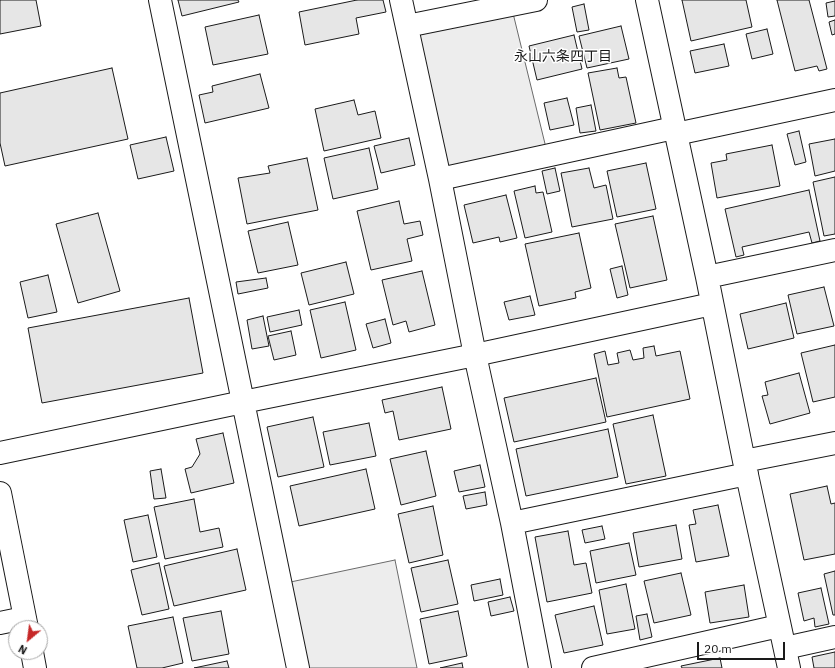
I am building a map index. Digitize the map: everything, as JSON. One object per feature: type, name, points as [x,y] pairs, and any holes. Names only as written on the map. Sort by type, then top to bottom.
[{"type":"street","points":[[160,0],[298,668]]},
{"type":"street","points":[[401,0],[440,179],[475,355],[512,523],[540,668]]},
{"type":"street","points":[[407,26],[536,0]]},
{"type":"street","points":[[647,0],[787,658],[835,637]]},
{"type":"street","points":[[440,179],[835,100]]},
{"type":"street","points":[[707,277],[835,250]]},
{"type":"street","points":[[0,453],[475,355],[712,304]]},
{"type":"street","points":[[512,523],[746,468],[835,443]]},
{"type":"street","points":[[0,493],[25,620]]},
{"type":"street","points":[[593,668],[779,626]]},
{"type":"shaded area","points":[[511,5],[548,156],[440,179],[407,26]]},
{"type":"shaded area","points":[[395,560],[417,668],[298,668],[281,584]]},
{"type":"building","points":[[0,0],[36,0],[41,26],[0,34]]},
{"type":"building","points":[[178,0],[238,0],[239,2],[182,16]]},
{"type":"building","points":[[357,0],[383,0],[386,12],[356,18],[359,34],[305,45],[299,12]]},
{"type":"building","points":[[682,0],[746,0],[752,27],[691,41]]},
{"type":"building","points":[[777,0],[809,0],[827,69],[819,71],[817,66],[795,71]]},
{"type":"building","points":[[835,1],[835,16],[828,17],[826,3]]},
{"type":"building","points":[[584,4],[589,30],[577,32],[572,7]]},
{"type":"building","points":[[259,15],[268,54],[213,65],[205,27]]},
{"type":"building","points":[[835,20],[835,34],[832,35],[829,22]]},
{"type":"building","points":[[621,26],[629,59],[587,68],[579,36]]},
{"type":"building","points":[[767,29],[773,54],[752,59],[746,34]]},
{"type":"building","points":[[574,35],[582,69],[537,80],[529,46]]},
{"type":"building","points":[[724,44],[729,66],[695,73],[690,51]]},
{"type":"building","points":[[112,68],[128,139],[5,166],[0,143],[0,93]]},
{"type":"building","points":[[617,68],[619,78],[626,77],[636,123],[600,130],[588,73]]},
{"type":"building","points":[[260,74],[269,108],[205,123],[199,95],[213,92],[212,86]]},
{"type":"building","points":[[567,98],[574,125],[550,130],[544,103]]},
{"type":"building","points":[[354,100],[358,115],[375,111],[381,138],[324,151],[315,109]]},
{"type":"building","points":[[591,105],[596,131],[580,133],[576,108]]},
{"type":"building","points":[[799,131],[806,162],[795,165],[787,134]]},
{"type":"building","points":[[166,137],[174,171],[138,179],[130,145]]},
{"type":"building","points":[[409,138],[415,165],[381,173],[374,146]]},
{"type":"building","points":[[835,139],[835,171],[815,176],[809,144]]},
{"type":"building","points":[[772,145],[780,186],[717,198],[711,163],[727,160],[726,154]]},
{"type":"building","points":[[369,148],[378,189],[333,199],[324,158]]},
{"type":"building","points":[[307,158],[318,210],[247,224],[238,178],[270,173],[268,166]]},
{"type":"building","points":[[646,163],[656,209],[617,217],[607,171]]},
{"type":"building","points":[[555,168],[560,191],[547,194],[542,171]]},
{"type":"building","points":[[589,168],[594,188],[606,185],[613,219],[572,227],[561,173]]},
{"type":"building","points":[[835,177],[835,234],[824,236],[813,182]]},
{"type":"building","points":[[535,186],[536,193],[543,192],[552,232],[525,238],[514,191]]},
{"type":"building","points":[[809,190],[820,241],[812,243],[809,232],[742,247],[744,255],[736,257],[725,209]]},
{"type":"building","points":[[506,195],[517,238],[500,242],[499,237],[473,243],[464,205]]},
{"type":"building","points":[[399,201],[404,224],[420,221],[423,235],[407,239],[412,261],[371,270],[357,211]]},
{"type":"building","points":[[98,213],[120,291],[78,303],[56,224]]},
{"type":"building","points":[[653,216],[667,280],[630,288],[615,224]]},
{"type":"building","points":[[288,222],[298,265],[258,273],[248,231]]},
{"type":"building","points":[[579,233],[591,288],[575,292],[576,298],[539,306],[525,244]]},
{"type":"building","points":[[346,262],[354,294],[309,305],[301,273]]},
{"type":"building","points":[[622,266],[628,295],[617,298],[610,269]]},
{"type":"building","points":[[422,271],[435,325],[409,332],[406,321],[393,325],[382,280]]},
{"type":"building","points":[[48,275],[57,312],[28,318],[20,282]]},
{"type":"building","points":[[266,278],[268,288],[238,294],[236,282]]},
{"type":"building","points":[[824,287],[834,326],[797,334],[788,295]]},
{"type":"building","points":[[530,296],[535,315],[509,320],[504,302]]},
{"type":"building","points":[[189,298],[203,373],[42,403],[28,328]]},
{"type":"building","points":[[345,302],[356,350],[321,358],[310,310]]},
{"type":"building","points":[[786,303],[794,338],[748,349],[740,314]]},
{"type":"building","points":[[299,310],[302,325],[270,332],[267,317]]},
{"type":"building","points":[[263,316],[269,346],[252,349],[247,320]]},
{"type":"building","points":[[385,319],[391,343],[373,348],[366,324]]},
{"type":"building","points":[[291,331],[296,355],[274,360],[268,336]]},
{"type":"building","points":[[835,345],[835,397],[813,402],[801,353]]},
{"type":"building","points":[[654,346],[656,356],[680,351],[690,399],[607,417],[594,354],[605,351],[608,365],[619,363],[617,353],[630,350],[633,360],[644,358],[643,348]]},
{"type":"building","points":[[799,373],[810,413],[770,424],[762,396],[768,395],[765,382]]},
{"type":"building","points":[[596,378],[606,422],[514,442],[504,398]]},
{"type":"building","points":[[442,387],[451,429],[399,440],[393,411],[385,413],[382,400]]},
{"type":"building","points":[[653,415],[666,476],[626,484],[613,424]]},
{"type":"building","points":[[313,417],[324,467],[278,477],[267,427]]},
{"type":"building","points":[[369,423],[376,456],[330,465],[323,432]]},
{"type":"building","points":[[608,429],[618,477],[526,496],[516,449]]},
{"type":"building","points":[[223,433],[234,483],[191,493],[185,469],[192,467],[200,454],[196,439]]},
{"type":"building","points":[[426,451],[436,496],[401,505],[390,459]]},
{"type":"building","points":[[480,465],[485,487],[459,492],[454,471]]},
{"type":"building","points":[[161,469],[166,498],[154,499],[150,471]]},
{"type":"building","points":[[366,469],[375,509],[299,526],[290,486]]},
{"type":"building","points":[[827,486],[831,504],[835,503],[835,554],[804,560],[790,494]]},
{"type":"building","points":[[485,492],[487,505],[466,509],[463,496]]},
{"type":"building","points":[[194,499],[200,532],[219,528],[223,547],[165,559],[154,507]]},
{"type":"building","points":[[718,505],[729,556],[696,562],[689,525],[696,524],[693,510]]},
{"type":"building","points":[[433,506],[443,555],[409,563],[398,514]]},
{"type":"building","points":[[148,515],[157,557],[133,562],[124,520]]},
{"type":"building","points":[[676,525],[682,559],[639,567],[633,533]]},
{"type":"building","points":[[602,526],[605,539],[585,543],[582,530]]},
{"type":"building","points":[[568,531],[574,565],[586,563],[592,593],[547,602],[535,537]]},
{"type":"building","points":[[629,543],[636,575],[596,583],[590,551]]},
{"type":"building","points":[[237,549],[246,590],[174,606],[164,566]]},
{"type":"building","points":[[448,560],[458,604],[421,612],[411,568]]},
{"type":"building","points":[[159,563],[169,609],[142,615],[131,570]]},
{"type":"building","points":[[835,571],[835,615],[833,615],[824,574]]},
{"type":"building","points":[[681,573],[691,615],[654,623],[644,581]]},
{"type":"building","points":[[500,579],[503,595],[474,601],[471,585]]},
{"type":"building","points":[[626,584],[635,629],[607,634],[599,590]]},
{"type":"building","points":[[744,585],[749,617],[710,623],[705,592]]},
{"type":"building","points":[[821,588],[829,624],[815,627],[814,618],[804,621],[798,593]]},
{"type":"building","points":[[510,597],[514,611],[491,616],[488,602]]},
{"type":"building","points":[[594,606],[603,645],[564,653],[555,615]]},
{"type":"building","points":[[221,611],[229,654],[192,661],[183,618]]},
{"type":"building","points":[[458,611],[467,656],[429,664],[420,619]]},
{"type":"building","points":[[647,614],[652,637],[640,640],[636,616]]},
{"type":"building","points":[[173,617],[183,663],[162,668],[137,668],[128,626]]},
{"type":"building","points":[[835,652],[835,668],[814,668],[812,657]]},
{"type":"building","points":[[720,658],[722,668],[682,668],[681,666]]},
{"type":"building","points":[[227,661],[229,668],[194,668]]},
{"type":"building","points":[[462,663],[463,668],[440,668]]},
{"type":"district","name":"永山六条四丁目","points":[[563,57]]}]
